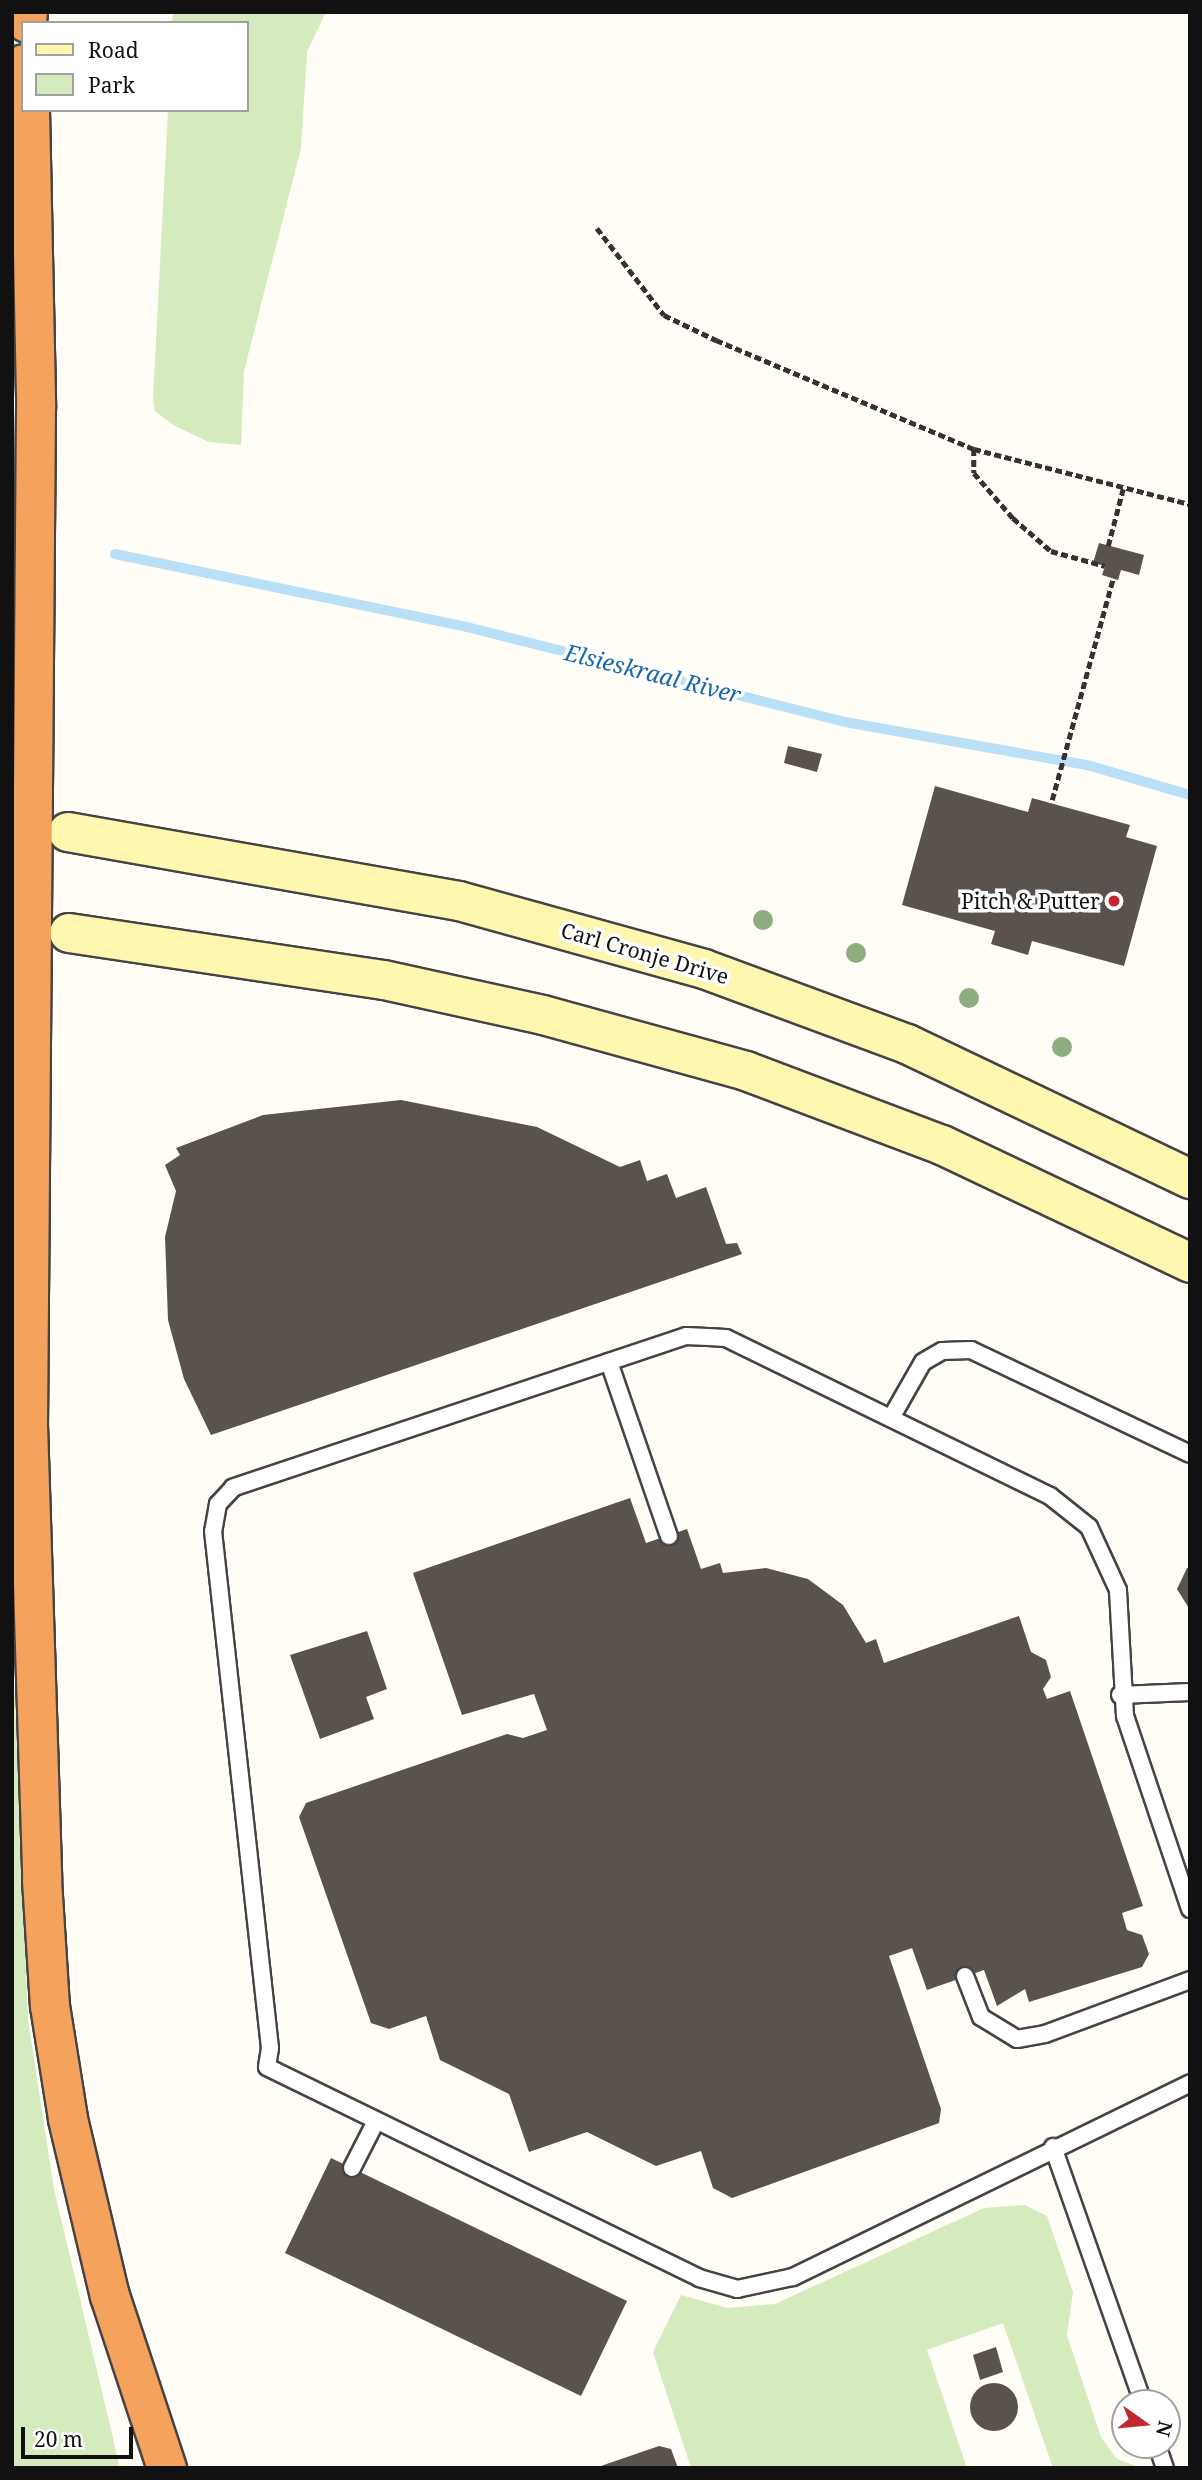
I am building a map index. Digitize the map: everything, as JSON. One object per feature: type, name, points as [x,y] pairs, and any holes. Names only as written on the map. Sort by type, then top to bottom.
[{"type":"highway","points":[[12,175],[21,84]]},
{"type":"highway","points":[[30,112],[36,408],[28,1424],[42,1880],[50,2006],[68,2119],[110,2296],[167,2468]]},
{"type":"main road","name":"Carl Cronje Drive","points":[[68,832],[459,901],[704,969],[907,1044],[1190,1179]]},
{"type":"main road","points":[[69,933],[409,985],[734,1068],[943,1145],[1190,1263]]},
{"type":"lane","points":[[1190,1909],[1120,1695],[1118,1590],[1089,1527],[1050,1496],[726,1338],[686,1336],[233,1488],[213,1517],[270,2048],[267,2067],[699,2278],[737,2289],[793,2277],[1053,2147],[1190,2083]]},
{"type":"lane","points":[[891,1418],[923,1362],[956,1349],[984,1356],[1190,1454]]},
{"type":"lane","points":[[609,1362],[668,1536]]},
{"type":"lane","points":[[1120,1695],[1190,1692]]},
{"type":"lane","points":[[965,1976],[991,2027],[1032,2039],[1190,1980]]},
{"type":"lane","points":[[352,2168],[376,2120]]},
{"type":"lane","points":[[1053,2147],[1138,2389]]},
{"type":"path","points":[[597,228],[664,315],[974,449],[1190,504]]},
{"type":"path","points":[[974,449],[974,473],[1013,518],[1051,551],[1083,565],[1105,566]]},
{"type":"path","points":[[1108,546],[1123,489]]},
{"type":"path","points":[[1052,800],[1113,578]]},
{"type":"green space","points":[[173,12],[326,12],[307,52],[301,148],[244,371],[241,445],[209,442],[173,425],[155,411],[153,399],[168,112],[248,112],[248,21],[172,21]]},
{"type":"green space","points":[[12,1630],[28,2020],[54,2189],[120,2468],[12,2468]]},
{"type":"green space","points":[[1025,2205],[1047,2216],[1073,2292],[1067,2335],[1101,2437],[1111,2451],[1111,2459],[1142,2468],[1053,2468],[1003,2323],[927,2350],[967,2468],[691,2468],[653,2352],[681,2295],[727,2308],[775,2304],[984,2208]]},
{"type":"building","points":[[1099,543],[1144,555],[1139,575],[1121,570],[1118,580],[1102,575],[1105,566],[1093,563]]},
{"type":"building","points":[[788,746],[822,754],[817,772],[784,763]]},
{"type":"building","points":[[935,786],[1028,812],[1032,798],[1130,825],[1126,837],[1157,846],[1124,966],[1032,941],[1028,955],[991,944],[995,931],[902,905]]},
{"type":"building","points":[[401,1100],[537,1127],[620,1167],[640,1160],[647,1181],[667,1174],[676,1198],[706,1187],[726,1244],[737,1243],[742,1254],[211,1435],[184,1379],[168,1320],[165,1237],[176,1191],[165,1165],[180,1155],[176,1148],[263,1115]]},
{"type":"building","points":[[630,1498],[646,1543],[687,1529],[701,1569],[720,1563],[723,1573],[766,1568],[808,1579],[843,1605],[866,1643],[876,1639],[884,1663],[1019,1616],[1031,1652],[1046,1660],[1051,1677],[1043,1689],[1047,1699],[1070,1691],[1143,1906],[1122,1913],[1127,1930],[1142,1935],[1149,1954],[1142,1967],[1029,2002],[1025,1989],[997,2006],[984,1970],[927,1990],[912,1948],[889,1956],[941,2109],[939,2123],[732,2198],[713,2188],[701,2151],[656,2166],[587,2132],[529,2152],[509,2094],[440,2060],[426,2016],[389,2029],[371,2023],[299,1817],[306,1803],[507,1734],[523,1738],[547,1730],[534,1694],[462,1715],[413,1573]]},
{"type":"building","points":[[1190,1567],[1190,1610],[1177,1589]]},
{"type":"building","points":[[367,1631],[387,1689],[366,1697],[374,1719],[320,1739],[290,1655]]},
{"type":"building","points":[[331,2158],[627,2301],[581,2396],[285,2253]]},
{"type":"building","points":[[996,2347],[1003,2372],[980,2380],[973,2355]]},
{"type":"building","points":[[994,2383],[1011,2390],[1018,2407],[1011,2424],[994,2431],[977,2424],[970,2407],[977,2390]]},
{"type":"building","points":[[659,2446],[671,2449],[678,2468],[595,2468]]},
{"type":"waterway","name":"Elsieskraal River","points":[[115,554],[467,627],[845,722],[1087,765],[1190,795]]},
{"type":"place","name":"Pitch & Putter","points":[[1114,901]]}]
